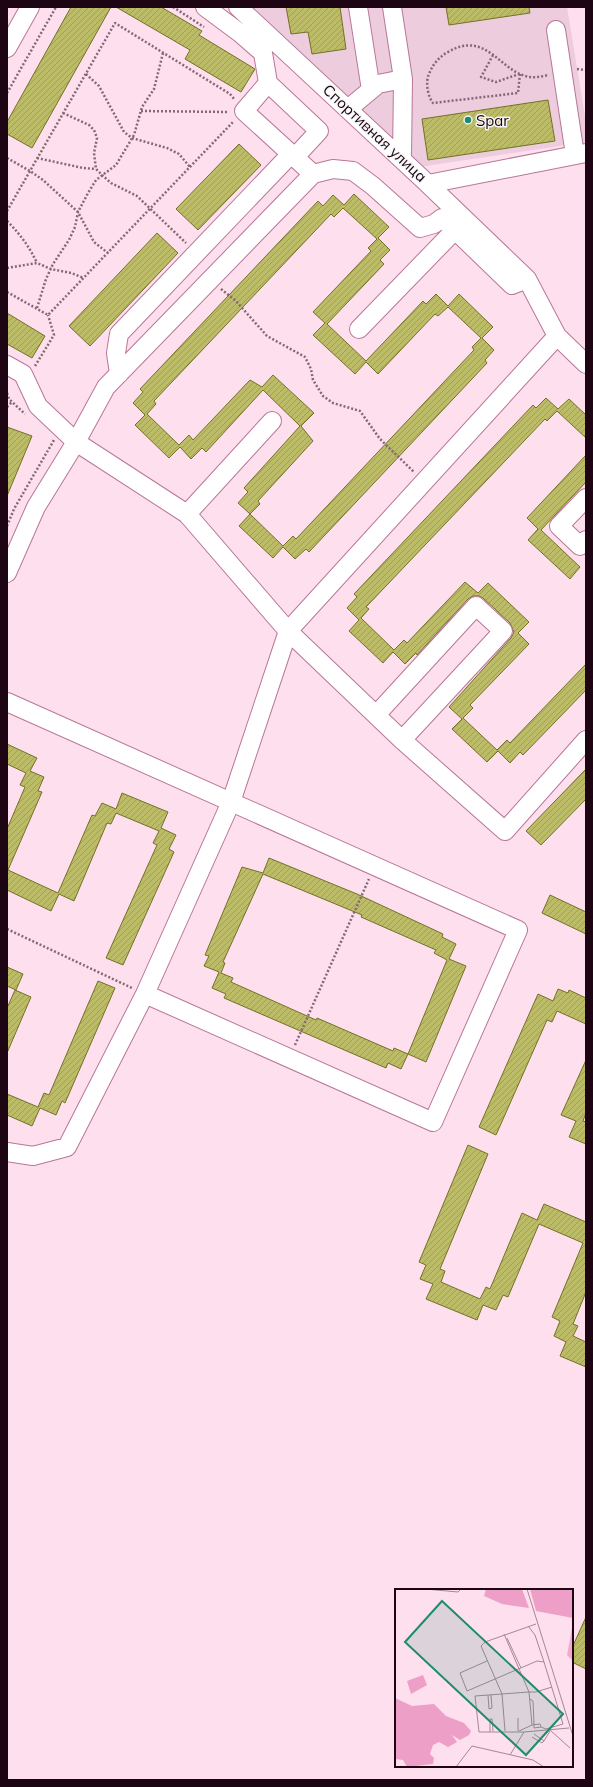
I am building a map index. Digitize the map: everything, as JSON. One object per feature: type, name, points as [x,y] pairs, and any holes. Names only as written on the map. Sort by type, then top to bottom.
[{"type":"street","points":[[7,48],[30,7]]},
{"type":"street","points":[[119,374],[116,353],[119,334],[196,253],[318,130],[268,83],[264,53],[205,7]]},
{"type":"street","name":"Спортивная улица","points":[[238,7],[428,184],[580,154]]},
{"type":"street","points":[[358,7],[371,90]]},
{"type":"street","points":[[392,7],[402,79],[402,159]]},
{"type":"street","points":[[556,30],[580,154]]},
{"type":"street","points":[[348,109],[378,84],[402,79]]},
{"type":"street","points":[[268,83],[242,103],[293,156],[313,174]]},
{"type":"street","points":[[7,573],[36,507],[76,442],[106,387],[313,174],[333,169],[353,171],[373,186],[420,228],[434,224],[442,218],[512,285],[527,279]]},
{"type":"street","points":[[428,184],[527,279],[557,336],[586,364]]},
{"type":"street","points":[[359,329],[455,230]]},
{"type":"street","points":[[7,1152],[33,1156],[67,1147],[145,994],[231,802],[288,631],[557,336]]},
{"type":"street","points":[[7,364],[23,374],[38,406],[76,442],[187,514],[288,631],[402,740],[505,831],[586,740]]},
{"type":"street","points":[[187,514],[272,422]]},
{"type":"street","points":[[586,498],[559,526],[580,546],[586,540]]},
{"type":"street","points":[[376,715],[476,606],[503,631],[402,740]]},
{"type":"street","points":[[7,702],[518,930],[433,1122],[145,994]]},
{"type":"path","points":[[7,93],[56,7]]},
{"type":"path","points":[[173,7],[206,28]]},
{"type":"path","points":[[7,211],[115,23],[230,94],[236,102],[242,103]]},
{"type":"path","points":[[465,45],[476,46],[493,55],[520,74],[518,93],[434,103],[429,98],[427,78],[435,62],[454,48],[465,45]]},
{"type":"path","points":[[37,308],[51,269],[69,240],[75,227],[78,212],[88,193],[102,175],[116,165],[132,138],[142,107],[154,89],[163,53]]},
{"type":"path","points":[[493,55],[481,77],[496,82],[520,74]]},
{"type":"path","points":[[86,74],[99,86],[124,132],[132,138],[167,148],[180,154],[190,167]]},
{"type":"path","points":[[141,111],[227,112],[242,103]]},
{"type":"path","points":[[48,315],[190,167],[242,103]]},
{"type":"path","points":[[63,114],[89,125],[94,130],[97,138],[94,153],[96,169],[111,183],[137,196],[196,253]]},
{"type":"path","points":[[7,158],[30,171],[78,212],[94,242],[108,253]]},
{"type":"path","points":[[37,158],[83,168],[96,169]]},
{"type":"path","points":[[7,221],[20,233],[37,263]]},
{"type":"path","points":[[7,268],[37,263],[51,269],[71,273],[84,278]]},
{"type":"path","points":[[210,280],[236,302],[267,336],[305,357],[311,369],[313,380],[323,396],[334,403],[360,411],[380,439],[424,482]]},
{"type":"path","points":[[7,292],[48,315],[54,334],[33,368]]},
{"type":"path","points":[[7,407],[12,402]]},
{"type":"path","points":[[7,526],[14,509],[61,428]]},
{"type":"path","points":[[290,1058],[375,866]]},
{"type":"path","points":[[7,928],[145,994]]},
{"type":"shaded area","points":[[250,7],[567,7],[586,122],[586,142],[419,167]]},
{"type":"building","points":[[71,7],[111,7],[32,148],[7,134],[7,122]]},
{"type":"building","points":[[116,7],[161,7],[202,31],[199,35],[255,69],[241,92],[185,59],[190,50]]},
{"type":"building","points":[[286,7],[340,7],[346,49],[312,54],[308,32],[291,34]]},
{"type":"building","points":[[446,7],[529,7],[530,13],[449,25]]},
{"type":"building","points":[[548,100],[555,141],[428,160],[422,119]]},
{"type":"building","points":[[239,144],[261,165],[198,230],[176,209]]},
{"type":"building","points":[[354,194],[389,227],[378,238],[390,250],[380,260],[384,264],[327,324],[366,361],[423,301],[426,304],[436,294],[448,306],[459,294],[493,327],[482,338],[494,350],[485,360],[487,363],[309,552],[306,549],[295,559],[283,547],[273,558],[239,526],[250,514],[238,503],[248,492],[244,488],[300,426],[263,390],[206,452],[202,448],[191,459],[180,447],[169,458],[135,425],[145,415],[133,403],[143,392],[140,389],[318,201],[323,206],[333,195],[344,205]],"holes":[[[343,208],[377,239],[368,248],[371,251],[313,312],[325,323],[313,335],[355,374],[366,362],[378,374],[435,314],[438,316],[448,307],[481,338],[472,347],[474,350],[296,539],[293,536],[283,546],[250,514],[260,504],[258,501],[313,441],[301,426],[314,413],[273,375],[262,387],[250,380],[193,440],[189,435],[179,445],[147,414],[156,404],[154,401],[331,214],[334,217]]]},
{"type":"building","points":[[157,233],[178,253],[90,346],[69,326]]},
{"type":"building","points":[[7,313],[45,336],[32,358],[7,344]]},
{"type":"building","points":[[546,398],[558,409],[569,399],[586,415],[586,438],[557,411],[547,421],[545,419],[366,607],[369,609],[361,618],[394,650],[404,640],[407,643],[465,582],[478,593],[488,583],[529,622],[518,633],[529,644],[470,705],[473,708],[463,718],[497,750],[507,740],[510,743],[586,664],[586,690],[523,755],[520,752],[510,763],[498,751],[487,762],[452,729],[462,719],[449,707],[511,638],[514,632],[510,623],[483,598],[473,596],[468,599],[417,655],[416,653],[405,664],[393,652],[383,663],[349,631],[359,620],[347,608],[357,597],[354,594],[533,405],[536,408]]},
{"type":"building","points":[[7,427],[32,436],[7,496]]},
{"type":"building","points":[[586,455],[586,482],[541,530],[580,567],[570,579],[528,540],[538,529],[527,518]]},
{"type":"building","points":[[7,744],[37,758],[30,771],[44,777],[38,791],[42,792],[8,870],[58,893],[92,815],[95,816],[102,803],[116,809],[122,793],[168,812],[161,828],[176,835],[169,849],[174,852],[123,965],[106,958],[157,845],[153,843],[159,831],[116,813],[111,824],[107,823],[74,901],[59,894],[51,911],[7,890],[7,829],[25,787],[20,785],[26,773],[7,764]]},
{"type":"building","points":[[586,769],[586,799],[541,845],[526,831]]},
{"type":"building","points":[[269,858],[357,894],[443,934],[442,937],[456,944],[449,959],[466,966],[426,1062],[408,1054],[401,1069],[388,1063],[386,1068],[224,998],[226,994],[212,988],[219,972],[204,966],[209,956],[205,955],[242,867],[263,873]],"holes":[[[263,874],[362,915],[361,917],[436,950],[434,953],[447,960],[408,1054],[394,1048],[393,1051],[317,1018],[316,1020],[231,982],[233,978],[221,973],[225,963],[223,962]]]},
{"type":"building","points":[[550,895],[586,912],[586,934],[542,913]]},
{"type":"building","points":[[7,967],[23,974],[16,990],[7,986]]},
{"type":"building","points":[[98,981],[115,988],[65,1103],[62,1101],[56,1115],[40,1108],[32,1126],[7,1115],[7,1094],[38,1107],[44,1093],[49,1095]]},
{"type":"building","points":[[558,989],[568,993],[569,990],[586,998],[586,1024],[557,1011],[552,1022],[547,1020],[496,1135],[479,1127],[538,994],[553,1001]]},
{"type":"building","points":[[15,990],[31,997],[7,1053],[7,1008]]},
{"type":"building","points":[[586,1060],[586,1113],[583,1121],[586,1122],[586,1144],[569,1137],[576,1121],[561,1115]]},
{"type":"building","points":[[468,1145],[488,1154],[440,1269],[445,1271],[441,1282],[480,1299],[486,1287],[490,1289],[522,1213],[537,1220],[544,1204],[586,1222],[586,1292],[573,1324],[578,1326],[573,1336],[586,1342],[586,1367],[560,1356],[566,1342],[554,1336],[560,1321],[552,1317],[583,1243],[539,1224],[508,1297],[503,1295],[496,1310],[483,1305],[477,1320],[426,1299],[433,1284],[420,1279],[426,1265],[419,1262]]},
{"type":"building","points":[[586,1617],[586,1669],[573,1662],[573,1646]]},
{"type":"place","name":"Spar","points":[[468,120]]}]
